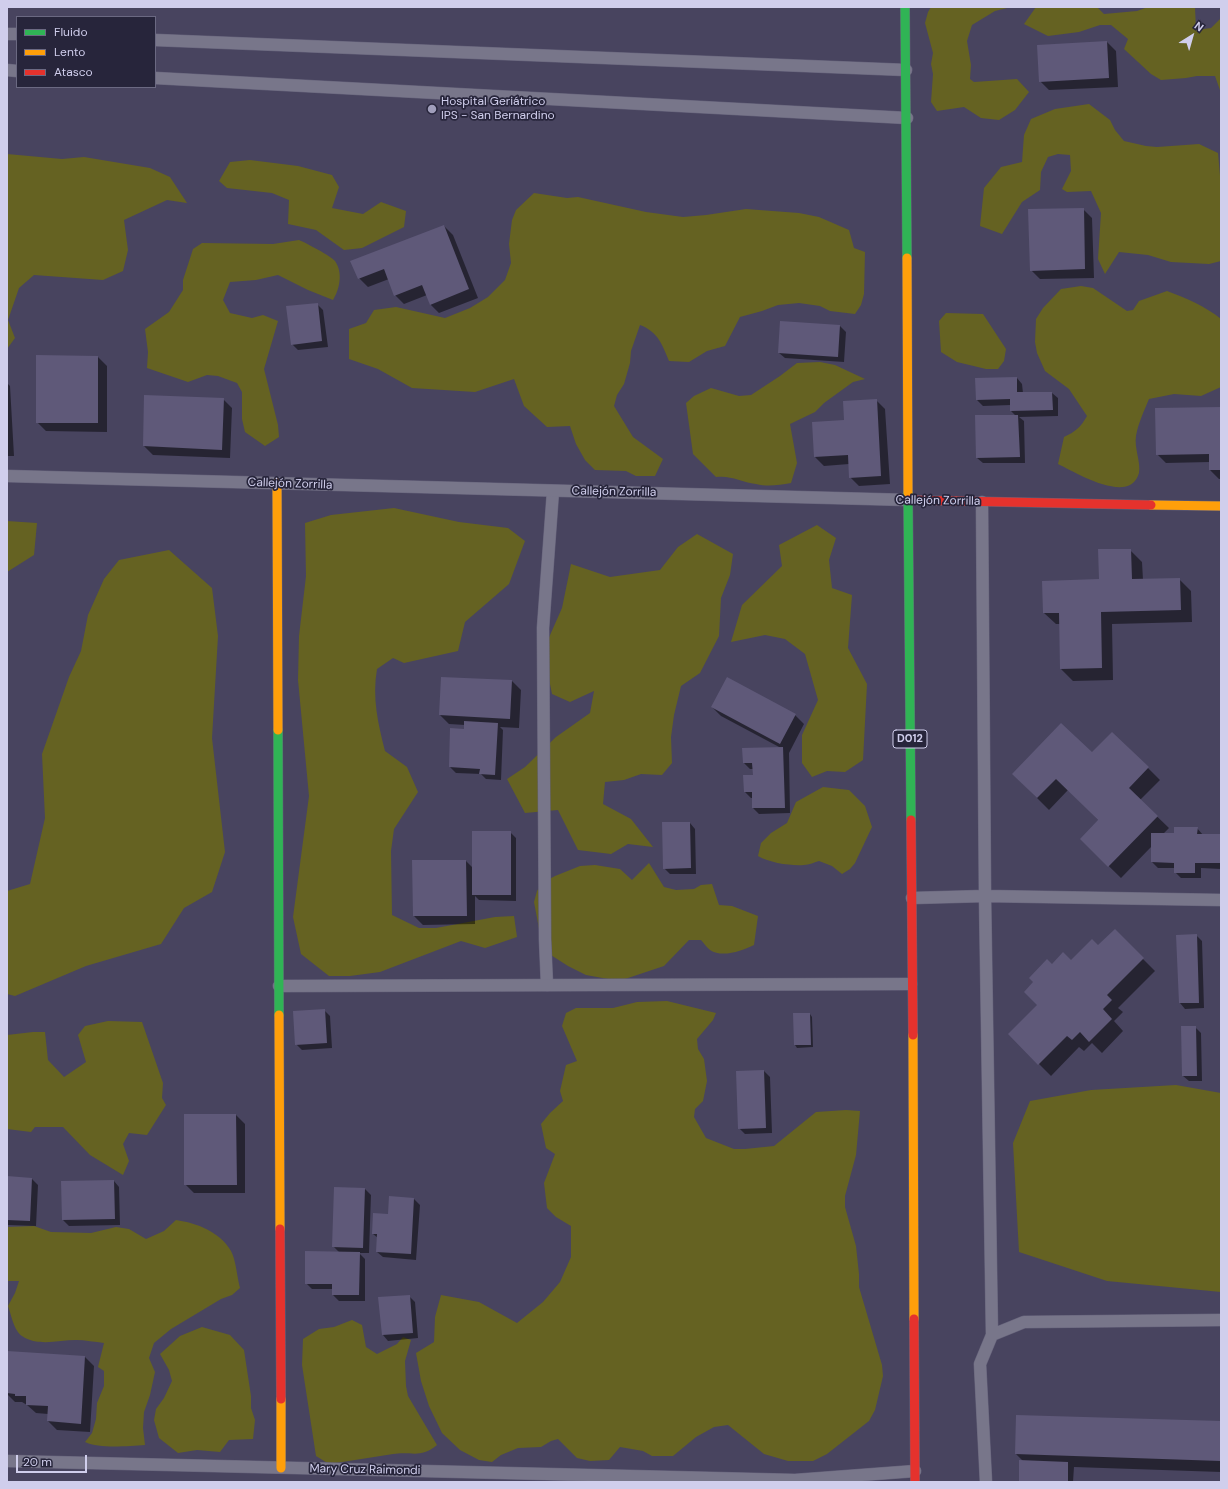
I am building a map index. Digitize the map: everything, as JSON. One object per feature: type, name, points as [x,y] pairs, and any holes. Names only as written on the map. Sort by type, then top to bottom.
[{"type":"main road","name":"D012","points":[[905,7],[907,118],[908,500],[915,1476]]},
{"type":"main road","points":[[277,484],[282,1468]]},
{"type":"main road","name":"Callejón Zorrilla","points":[[908,500],[1221,506]]},
{"type":"street","points":[[156,40],[906,70]]},
{"type":"street","points":[[156,78],[907,118]]},
{"type":"street","name":"Callejón Zorrilla","points":[[7,476],[908,500]]},
{"type":"street","points":[[547,985],[545,939],[543,628],[553,491]]},
{"type":"street","points":[[982,502],[985,896],[992,1335],[980,1364],[986,1482]]},
{"type":"street","points":[[912,898],[985,896],[1221,900]]},
{"type":"street","points":[[279,986],[911,984]]},
{"type":"street","points":[[992,1335],[1024,1322],[1221,1320]]},
{"type":"street","name":"Mary Cruz Raimondi","points":[[7,1461],[795,1480],[915,1476]]},
{"type":"shaded area","points":[[931,7],[1011,7],[995,11],[972,25],[967,41],[971,65],[970,79],[974,82],[1017,79],[1029,92],[1015,110],[999,120],[981,118],[964,107],[937,111],[931,102],[933,74],[931,64],[933,53],[925,23]]},
{"type":"shaded area","points":[[1036,7],[1097,7],[1104,14],[1137,11],[1148,7],[1195,7],[1196,30],[1211,28],[1221,18],[1221,93],[1215,76],[1197,76],[1161,80],[1151,74],[1124,49],[1128,39],[1111,25],[1100,25],[1079,32],[1048,36],[1024,24]]},
{"type":"shaded area","points":[[1089,104],[1110,120],[1115,130],[1124,141],[1157,147],[1199,144],[1218,153],[1221,187],[1221,261],[1209,264],[1171,262],[1148,255],[1119,252],[1105,274],[1098,259],[1101,213],[1091,191],[1067,192],[1062,189],[1071,171],[1070,155],[1058,154],[1048,157],[1041,172],[1040,190],[1022,202],[1002,234],[980,226],[984,188],[1001,167],[1022,162],[1024,135],[1031,119],[1055,109]]},
{"type":"shaded area","points":[[7,154],[62,159],[84,157],[150,168],[170,177],[187,203],[167,200],[124,220],[128,250],[123,271],[103,280],[34,275],[19,288],[8,320],[15,338],[7,349]]},
{"type":"shaded area","points":[[250,160],[298,166],[332,175],[339,187],[332,208],[363,214],[381,202],[406,211],[404,227],[362,248],[344,250],[316,230],[288,224],[289,200],[272,193],[227,188],[219,181],[230,162]]},
{"type":"shaded area","points":[[534,193],[567,198],[578,197],[646,212],[683,217],[746,209],[799,213],[819,217],[849,230],[854,248],[865,252],[864,294],[861,305],[855,314],[830,311],[820,306],[799,303],[778,305],[740,317],[725,346],[707,351],[689,362],[669,361],[659,339],[651,331],[640,325],[631,351],[630,363],[624,384],[617,395],[614,406],[633,437],[663,459],[655,476],[636,476],[626,471],[595,470],[585,460],[576,444],[570,426],[547,427],[524,406],[514,379],[475,392],[412,388],[378,369],[349,359],[349,329],[366,323],[374,310],[396,307],[445,318],[470,308],[488,297],[505,280],[511,263],[509,244],[512,220],[516,210]]},
{"type":"shaded area","points":[[299,240],[329,256],[335,261],[339,270],[340,280],[333,300],[308,290],[278,275],[256,280],[230,282],[223,300],[230,313],[252,318],[263,315],[278,321],[264,369],[278,425],[279,437],[265,446],[245,432],[242,419],[242,392],[237,383],[218,376],[207,375],[188,382],[147,368],[148,352],[145,329],[169,312],[183,290],[183,280],[193,249],[202,243],[273,244]]},
{"type":"shaded area","points":[[1081,286],[1093,288],[1127,311],[1133,310],[1139,301],[1167,291],[1195,303],[1221,319],[1221,387],[1201,396],[1174,394],[1149,399],[1136,436],[1139,473],[1134,482],[1125,487],[1114,487],[1102,484],[1058,464],[1064,437],[1077,429],[1087,416],[1069,389],[1045,371],[1037,353],[1035,342],[1036,319],[1043,308],[1061,289]]},
{"type":"shaded area","points":[[946,313],[983,314],[1006,349],[1004,361],[998,369],[986,369],[957,362],[941,352],[939,321]]},
{"type":"shaded area","points":[[820,362],[835,365],[865,379],[853,382],[824,403],[815,412],[790,424],[797,463],[791,483],[765,485],[726,477],[716,477],[693,454],[686,403],[694,396],[711,388],[739,396],[751,395],[797,363]]},
{"type":"shaded area","points":[[394,508],[459,522],[508,528],[525,541],[509,584],[465,622],[458,651],[404,663],[393,658],[377,669],[375,690],[378,720],[385,751],[407,767],[418,792],[394,829],[391,851],[392,915],[419,928],[436,928],[495,917],[514,916],[517,937],[485,948],[461,941],[380,972],[350,976],[329,976],[301,954],[293,917],[309,796],[298,680],[299,636],[306,576],[305,523],[331,515]]},
{"type":"shaded area","points":[[7,521],[37,523],[34,555],[7,572]]},
{"type":"shaded area","points":[[817,525],[836,538],[829,560],[832,588],[852,595],[848,648],[867,684],[863,760],[845,772],[827,771],[812,777],[802,763],[802,735],[818,700],[805,654],[785,639],[765,635],[731,642],[742,605],[782,566],[779,545]]},
{"type":"shaded area","points":[[697,534],[733,554],[730,575],[721,598],[719,636],[700,673],[681,686],[674,715],[671,737],[672,763],[662,775],[641,774],[624,780],[605,782],[603,804],[631,819],[653,847],[628,844],[611,854],[578,850],[558,810],[525,813],[507,779],[525,767],[556,737],[590,713],[594,691],[570,702],[552,694],[547,669],[547,642],[562,608],[571,564],[610,577],[660,570],[678,547]]},
{"type":"shaded area","points":[[169,550],[212,588],[218,636],[212,738],[225,852],[212,892],[184,908],[161,944],[86,966],[15,996],[7,994],[7,891],[30,884],[45,818],[42,754],[69,677],[81,651],[88,615],[104,579],[119,560]]},
{"type":"shaded area","points":[[823,787],[849,790],[865,806],[872,827],[855,863],[850,869],[842,874],[832,866],[819,861],[806,865],[793,865],[781,864],[758,856],[761,843],[771,833],[787,823],[796,802]]},
{"type":"shaded area","points":[[649,863],[664,887],[676,890],[694,889],[701,885],[712,884],[719,905],[732,906],[758,916],[754,945],[726,954],[710,950],[701,940],[689,940],[664,966],[619,981],[586,975],[568,966],[543,950],[534,902],[537,891],[542,883],[580,866],[595,865],[620,869],[632,880]]},
{"type":"shaded area","points":[[667,1001],[716,1013],[713,1020],[697,1039],[698,1049],[704,1059],[707,1081],[703,1101],[695,1109],[694,1117],[706,1138],[734,1149],[774,1146],[816,1112],[846,1110],[860,1111],[856,1155],[845,1196],[845,1207],[856,1246],[859,1287],[882,1365],[883,1376],[875,1410],[869,1421],[827,1454],[813,1461],[788,1461],[764,1454],[728,1425],[714,1427],[696,1437],[673,1456],[652,1456],[643,1451],[620,1447],[609,1460],[590,1461],[577,1458],[558,1439],[541,1447],[518,1448],[501,1455],[492,1462],[479,1460],[460,1450],[442,1433],[429,1406],[421,1381],[416,1353],[434,1342],[435,1317],[441,1295],[479,1302],[517,1323],[543,1302],[560,1282],[571,1257],[571,1226],[556,1217],[547,1208],[544,1183],[555,1154],[546,1148],[541,1124],[563,1101],[560,1091],[566,1065],[577,1061],[562,1026],[566,1013],[576,1008],[613,1008],[637,1002]]},
{"type":"shaded area","points":[[108,1021],[142,1022],[163,1083],[162,1098],[166,1105],[147,1135],[129,1133],[123,1144],[129,1161],[123,1175],[90,1155],[63,1127],[35,1127],[31,1132],[7,1129],[7,1035],[45,1032],[48,1060],[64,1077],[86,1062],[78,1035],[85,1026]]},
{"type":"shaded area","points":[[1176,1085],[1221,1093],[1221,1292],[1107,1281],[1019,1252],[1013,1143],[1030,1101],[1091,1090]]},
{"type":"shaded area","points":[[176,1220],[200,1226],[214,1234],[226,1244],[234,1259],[240,1288],[232,1295],[221,1299],[171,1329],[154,1343],[149,1358],[155,1372],[150,1395],[144,1412],[143,1428],[145,1445],[98,1446],[85,1442],[92,1433],[96,1419],[97,1403],[104,1386],[104,1371],[98,1367],[104,1343],[76,1340],[42,1342],[28,1339],[19,1334],[8,1306],[19,1281],[7,1281],[7,1227],[34,1226],[51,1232],[91,1233],[116,1227],[129,1229],[146,1239],[164,1231]]},
{"type":"shaded area","points":[[352,1320],[362,1325],[366,1347],[377,1354],[397,1344],[403,1337],[411,1340],[405,1361],[408,1396],[437,1445],[426,1452],[416,1454],[400,1453],[329,1464],[316,1456],[302,1365],[303,1339],[319,1329],[334,1327]]},
{"type":"shaded area","points":[[202,1327],[230,1335],[244,1350],[251,1396],[251,1408],[255,1420],[253,1439],[229,1440],[220,1452],[197,1450],[178,1453],[159,1438],[154,1420],[156,1409],[164,1398],[172,1381],[169,1370],[160,1354],[180,1336]]},
{"type":"building","points":[[1107,41],[1109,78],[1039,82],[1037,45]]},
{"type":"building","points":[[1084,208],[1085,269],[1030,271],[1028,209]]},
{"type":"building","points":[[444,225],[469,289],[430,305],[422,285],[394,296],[384,269],[358,279],[350,261]]},
{"type":"building","points":[[318,303],[322,341],[291,345],[286,306]]},
{"type":"building","points":[[780,321],[840,325],[838,357],[778,353]]},
{"type":"building","points":[[36,355],[98,356],[98,423],[36,423]]},
{"type":"building","points":[[1017,377],[1017,392],[1052,392],[1053,410],[1010,411],[1010,399],[976,400],[975,378]]},
{"type":"building","points":[[144,395],[224,398],[222,450],[143,446]]},
{"type":"building","points":[[877,399],[881,476],[849,478],[848,455],[814,457],[812,422],[844,420],[843,401]]},
{"type":"building","points":[[1221,407],[1221,470],[1209,470],[1209,454],[1156,455],[1155,408]]},
{"type":"building","points":[[975,415],[1018,415],[1020,457],[976,458]]},
{"type":"building","points":[[1098,549],[1131,549],[1132,579],[1180,578],[1181,610],[1101,612],[1102,668],[1060,669],[1059,613],[1043,613],[1042,581],[1099,579]]},
{"type":"building","points":[[441,677],[512,680],[510,719],[439,715]]},
{"type":"building","points":[[727,677],[796,714],[780,744],[711,707]]},
{"type":"building","points":[[464,721],[498,723],[495,775],[479,774],[480,769],[449,767],[450,728],[464,729]]},
{"type":"building","points":[[1061,723],[1092,752],[1112,732],[1149,767],[1129,788],[1158,816],[1108,867],[1080,839],[1098,820],[1056,779],[1037,798],[1012,774]]},
{"type":"building","points":[[783,747],[785,808],[752,808],[752,792],[744,792],[743,775],[753,775],[752,763],[743,763],[742,748]]},
{"type":"building","points":[[662,822],[690,822],[691,868],[663,869]]},
{"type":"building","points":[[1174,827],[1198,827],[1197,834],[1220,834],[1220,863],[1195,863],[1195,873],[1174,873],[1174,863],[1151,862],[1151,833],[1174,833]]},
{"type":"building","points":[[472,831],[511,831],[511,895],[472,895]]},
{"type":"building","points":[[412,860],[466,860],[467,916],[413,916]]},
{"type":"building","points":[[1115,929],[1144,958],[1107,995],[1112,1000],[1103,1009],[1112,1019],[1089,1042],[1080,1032],[1072,1040],[1067,1036],[1038,1065],[1008,1034],[1037,1005],[1024,992],[1033,982],[1029,978],[1047,959],[1052,964],[1063,952],[1071,960],[1092,939],[1098,945]]},
{"type":"building","points":[[1197,934],[1199,1003],[1179,1003],[1176,935]]},
{"type":"building","points":[[325,1009],[327,1043],[295,1045],[293,1011]]},
{"type":"building","points":[[793,1013],[810,1013],[811,1045],[794,1045]]},
{"type":"building","points":[[1181,1026],[1196,1026],[1197,1076],[1182,1076]]},
{"type":"building","points":[[764,1070],[766,1128],[738,1129],[736,1071]]},
{"type":"building","points":[[184,1114],[236,1114],[237,1185],[184,1185]]},
{"type":"building","points":[[7,1176],[32,1178],[30,1221],[7,1220]]},
{"type":"building","points":[[114,1180],[115,1219],[62,1220],[61,1181]]},
{"type":"building","points":[[334,1187],[365,1188],[363,1248],[332,1247]]},
{"type":"building","points":[[389,1196],[414,1198],[411,1254],[376,1252],[377,1234],[372,1234],[373,1213],[388,1214]]},
{"type":"building","points":[[305,1251],[360,1252],[359,1295],[332,1295],[332,1284],[305,1284]]},
{"type":"building","points":[[410,1295],[413,1333],[382,1335],[378,1297]]},
{"type":"building","points":[[7,1351],[85,1356],[81,1424],[47,1421],[48,1406],[26,1405],[26,1396],[15,1396],[15,1394],[7,1393]]},
{"type":"building","points":[[1016,1415],[1221,1421],[1221,1461],[1015,1454]]},
{"type":"building","points":[[1019,1460],[1068,1462],[1068,1482],[1019,1482]]},
{"type":"traffic: fast","points":[[905,7],[907,258]]},
{"type":"traffic: fast","points":[[908,493],[911,820]]},
{"type":"traffic: fast","points":[[278,730],[279,1015]]},
{"type":"traffic: slow","points":[[907,258],[908,493]]},
{"type":"traffic: slow","points":[[277,483],[278,730]]},
{"type":"traffic: slow","points":[[1151,505],[1221,506]]},
{"type":"traffic: slow","points":[[279,1015],[280,1229]]},
{"type":"traffic: slow","points":[[913,1035],[914,1319]]},
{"type":"traffic: slow","points":[[281,1399],[281,1468]]},
{"type":"traffic: jam","points":[[908,500],[1151,505]]},
{"type":"traffic: jam","points":[[911,820],[913,1035]]},
{"type":"traffic: jam","points":[[280,1229],[281,1399]]},
{"type":"traffic: jam","points":[[914,1319],[915,1482]]},
{"type":"place","name":"Hospital Geriátrico IPS - San Bernardino","points":[[432,109]]}]
